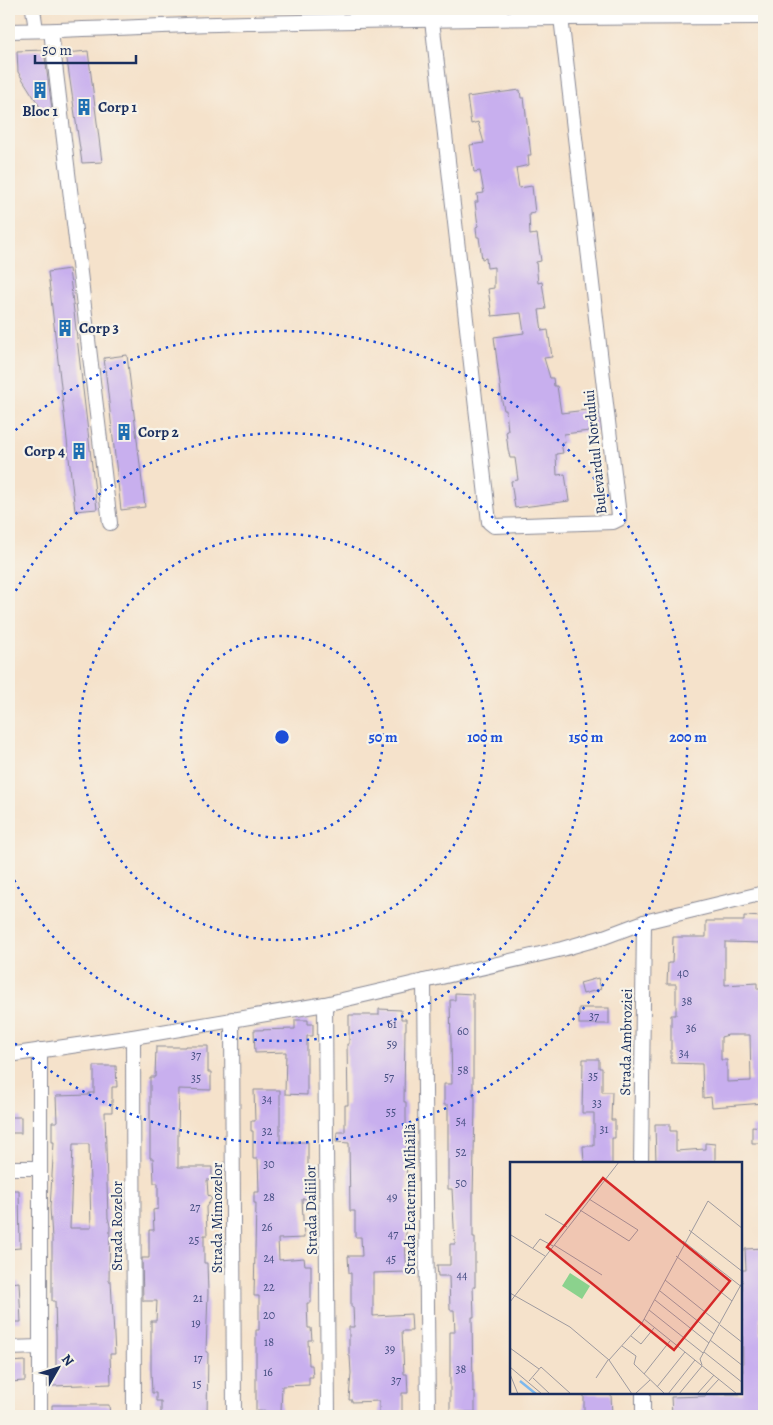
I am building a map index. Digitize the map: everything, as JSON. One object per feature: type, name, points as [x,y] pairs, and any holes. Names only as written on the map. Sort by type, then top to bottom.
[{"type":"street","points":[[34,9],[36,30]]},
{"type":"street","points":[[244,9],[247,23]]},
{"type":"street","points":[[9,31],[247,23],[561,17],[764,17]]},
{"type":"street","name":"Bulevardul Nordului","points":[[432,20],[489,522],[494,526],[614,522],[619,519],[619,516],[561,17]]},
{"type":"street","points":[[51,31],[110,523]]},
{"type":"street","points":[[9,1055],[133,1037],[325,1004],[562,949],[604,937],[644,922],[764,893]]},
{"type":"street","name":"Strada Ambroziei","points":[[641,1162],[644,922]]},
{"type":"street","name":"Strada Ecaterina Mihăilă","points":[[424,981],[428,1416]]},
{"type":"street","name":"Strada Daliilor","points":[[325,1004],[328,1416]]},
{"type":"street","name":"Strada Mimozelor","points":[[232,1019],[234,1416]]},
{"type":"street","name":"Strada Rozelor","points":[[133,1037],[134,1416]]},
{"type":"street","points":[[40,1050],[40,1416]]},
{"type":"street","points":[[9,1168],[39,1168]]},
{"type":"street","points":[[9,1348],[40,1347]]},
{"type":"street","points":[[643,1395],[643,1416]]},
{"type":"building","name":"Bloc 1","points":[[44,50],[52,109],[42,110],[18,72],[17,51]]},
{"type":"building","name":"Corp 1","points":[[88,51],[102,162],[82,163],[66,53]]},
{"type":"building","points":[[520,90],[521,98],[524,98],[531,155],[528,155],[529,165],[516,168],[519,188],[532,186],[535,213],[529,214],[530,235],[537,234],[541,261],[536,262],[538,283],[542,282],[546,309],[539,310],[542,331],[548,330],[552,357],[544,358],[550,378],[553,378],[554,386],[557,386],[561,413],[595,409],[598,430],[564,434],[565,443],[561,443],[563,453],[556,454],[557,475],[565,474],[569,501],[515,508],[511,481],[518,480],[515,458],[510,458],[508,449],[506,410],[504,410],[502,401],[494,337],[524,333],[521,313],[492,316],[488,289],[494,288],[494,267],[487,268],[486,258],[482,259],[479,237],[477,237],[476,227],[478,226],[475,202],[478,202],[477,194],[484,193],[480,171],[474,172],[470,145],[484,143],[478,122],[471,124],[467,97]]},
{"type":"building","points":[[69,269],[97,509],[75,511],[48,272]]},
{"type":"building","name":"Corp 2","points":[[127,355],[145,507],[121,510],[104,358]]},
{"type":"building","points":[[744,916],[764,917],[764,943],[725,942],[725,985],[757,983],[757,989],[762,989],[764,1103],[712,1107],[711,1097],[703,1098],[702,1064],[671,1063],[671,1015],[676,1015],[676,984],[667,984],[668,963],[672,963],[673,937],[706,937],[706,921],[744,921]],"holes":[[[728,1035],[750,1035],[751,1081],[727,1082],[727,1060],[721,1060],[721,1037]]]},
{"type":"building","points":[[598,978],[601,989],[583,994],[580,983]]},
{"type":"building","points":[[455,993],[473,994],[473,1096],[475,1095],[475,1108],[473,1237],[475,1237],[475,1287],[473,1287],[474,1317],[472,1317],[475,1412],[450,1412],[450,1332],[455,1332],[454,1310],[450,1310],[449,1276],[438,1276],[437,1265],[450,1265],[450,1244],[455,1244],[452,1189],[448,1189],[448,1105],[444,1105],[444,1084],[452,1084],[450,1000],[455,1000]]},
{"type":"building","points":[[579,1008],[609,1008],[609,1024],[579,1024]]},
{"type":"building","points":[[379,1009],[401,1010],[401,1019],[406,1019],[404,1102],[406,1102],[407,1224],[405,1243],[407,1272],[373,1273],[373,1316],[411,1314],[412,1331],[402,1331],[404,1374],[407,1374],[408,1393],[402,1393],[402,1416],[379,1416],[379,1401],[352,1402],[352,1400],[349,1400],[351,1373],[349,1327],[354,1327],[353,1307],[351,1307],[351,1273],[349,1273],[348,1256],[362,1256],[361,1237],[355,1237],[355,1211],[350,1211],[349,1143],[336,1142],[337,1132],[345,1132],[345,1105],[348,1105],[347,1044],[349,1044],[349,1015],[379,1015]]},
{"type":"building","points":[[295,1020],[308,1020],[308,1024],[313,1024],[313,1036],[307,1036],[307,1095],[285,1094],[286,1052],[255,1053],[254,1030],[295,1029]]},
{"type":"building","points":[[208,1046],[208,1072],[211,1072],[211,1090],[179,1089],[178,1138],[178,1167],[212,1167],[212,1180],[207,1180],[208,1195],[212,1199],[206,1207],[207,1235],[204,1235],[204,1263],[207,1263],[208,1292],[206,1352],[208,1352],[207,1416],[161,1416],[161,1401],[156,1401],[156,1393],[152,1393],[151,1372],[151,1321],[156,1321],[157,1301],[143,1301],[142,1258],[149,1258],[149,1230],[154,1230],[153,1210],[158,1209],[158,1183],[154,1183],[153,1158],[150,1158],[150,1077],[155,1077],[156,1047]]},
{"type":"building","points":[[583,1059],[599,1059],[599,1068],[602,1068],[602,1092],[612,1092],[611,1120],[615,1120],[615,1138],[612,1138],[612,1162],[584,1162],[583,1146],[594,1146],[594,1113],[582,1113]]},
{"type":"building","points":[[94,1066],[116,1066],[117,1087],[112,1087],[112,1112],[105,1112],[108,1218],[110,1225],[109,1281],[111,1281],[115,1354],[110,1354],[111,1384],[52,1386],[52,1368],[56,1368],[56,1336],[55,1301],[52,1301],[50,1208],[54,1142],[52,1142],[52,1122],[57,1122],[56,1096],[89,1095],[89,1093],[94,1093]],"holes":[[[73,1144],[89,1144],[91,1228],[70,1228]]]},
{"type":"building","points":[[254,1090],[280,1090],[280,1142],[308,1142],[308,1179],[311,1179],[312,1198],[302,1199],[304,1238],[278,1239],[279,1260],[304,1258],[305,1265],[311,1265],[311,1303],[307,1303],[308,1328],[311,1328],[312,1340],[308,1340],[309,1365],[312,1365],[313,1377],[309,1377],[309,1385],[282,1386],[281,1412],[256,1411],[256,1330],[259,1330],[259,1296],[254,1296],[256,1203],[254,1203],[254,1192],[259,1192],[258,1159],[253,1159],[253,1131],[251,1131],[251,1121],[255,1121]]},
{"type":"building","points":[[9,1117],[21,1117],[21,1133],[9,1133]]},
{"type":"building","points":[[655,1124],[670,1124],[670,1131],[676,1131],[676,1151],[705,1149],[705,1143],[715,1144],[715,1162],[656,1162]]},
{"type":"building","points":[[752,1126],[764,1127],[764,1143],[752,1143]]},
{"type":"building","points":[[9,1190],[19,1190],[20,1248],[9,1249]]},
{"type":"building","points":[[764,1248],[764,1299],[760,1299],[760,1335],[764,1335],[764,1376],[761,1376],[761,1416],[672,1415],[671,1397],[743,1395],[743,1270],[746,1270],[745,1249]]},
{"type":"building","points":[[19,1282],[21,1322],[9,1322],[9,1283]]},
{"type":"building","points":[[25,1361],[25,1381],[9,1382],[9,1362]]},
{"type":"building","points":[[584,1395],[611,1395],[612,1416],[584,1416]]},
{"type":"building","points":[[52,1405],[109,1405],[110,1416],[52,1416]]},
{"type":"place","name":"Bloc 1","points":[[40,90]]},
{"type":"place","name":"Corp 1","points":[[84,107]]},
{"type":"place","name":"Corp 3","points":[[65,328]]},
{"type":"place","name":"Corp 2","points":[[124,432]]},
{"type":"place","name":"Corp 4","points":[[79,451]]}]
